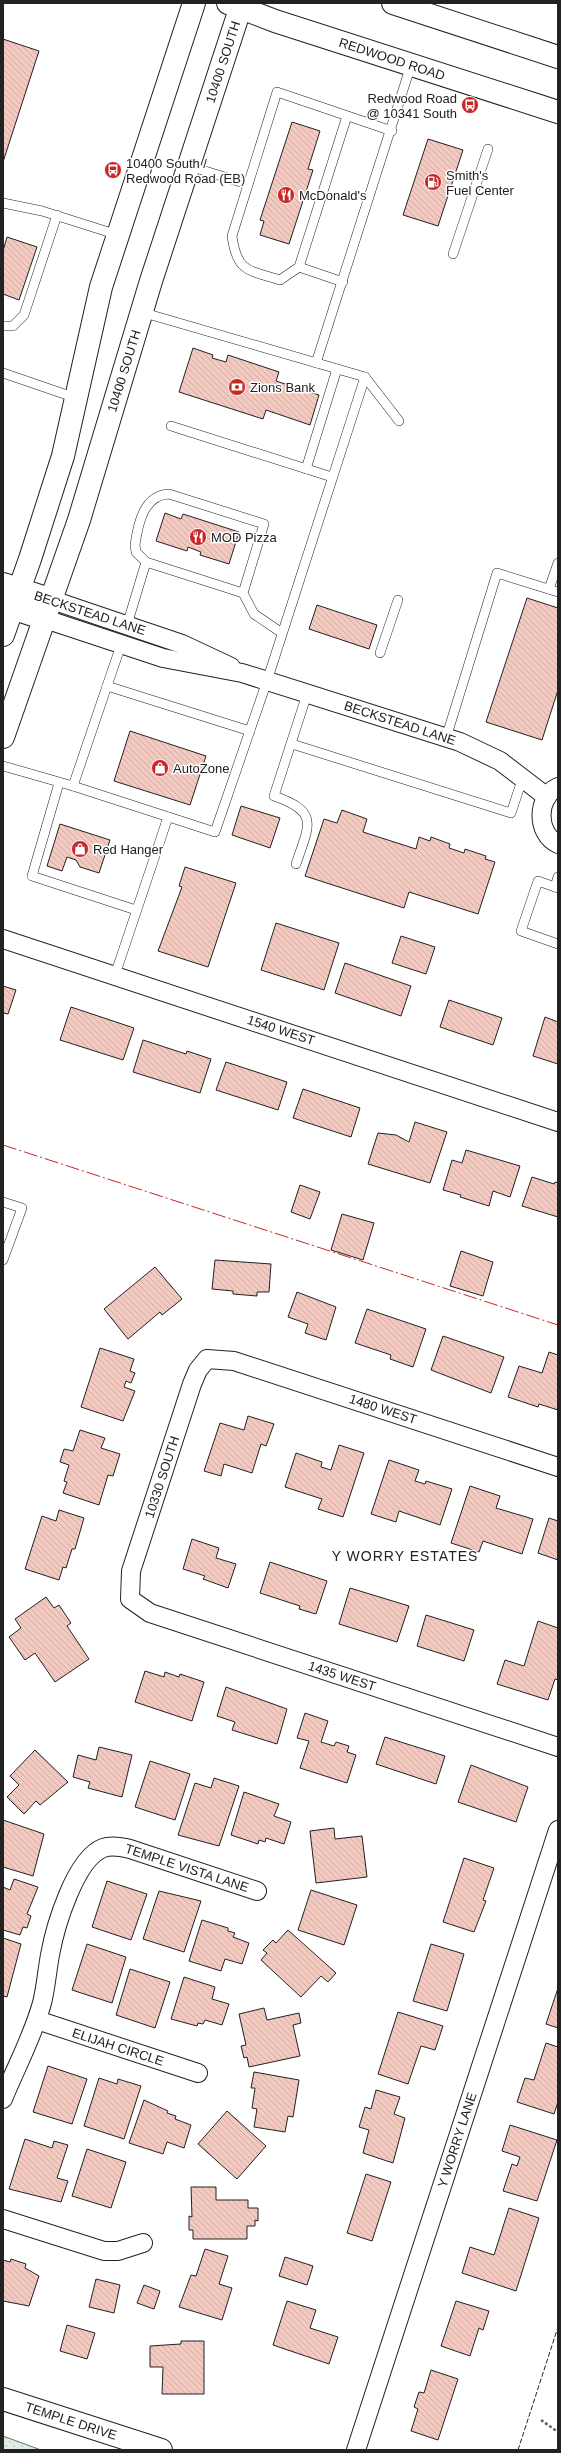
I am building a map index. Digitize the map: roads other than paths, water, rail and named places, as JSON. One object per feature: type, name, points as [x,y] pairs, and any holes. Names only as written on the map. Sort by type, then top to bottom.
[{"type":"main road","points":[[3,636],[9,597],[63,456],[92,322],[118,235],[194,3]]},
{"type":"main road","points":[[393,3],[558,57]]},
{"type":"main road","name":"REDWOOD ROAD","points":[[237,4],[275,21],[558,112]]},
{"type":"main road","name":"10400 SOUTH","points":[[3,737],[49,610],[94,470],[141,312],[189,166],[237,4]]},
{"type":"main road","name":"BECKSTEAD LANE","points":[[9,597],[49,610]]},
{"type":"main road","name":"TEMPLE DRIVE","points":[[3,2399],[162,2450]]},
{"type":"street","name":"BECKSTEAD LANE","points":[[49,610],[127,625],[182,644],[242,674]]},
{"type":"street","name":"BECKSTEAD LANE","points":[[49,610],[121,645],[186,664],[242,674],[267,681],[446,738],[483,752],[523,777],[552,792],[541,809],[541,822],[546,833],[558,844]]},
{"type":"street","name":"1540 WEST","points":[[3,939],[558,1122]]},
{"type":"street","name":"1480 WEST","points":[[207,1359],[234,1361],[558,1467]]},
{"type":"street","name":"10330 SOUTH","points":[[130,1599],[131,1571],[192,1384],[198,1370],[207,1359]]},
{"type":"street","name":"1435 WEST","points":[[130,1599],[150,1613],[558,1747]]},
{"type":"street","name":"Y WORRY LANE","points":[[356,2450],[558,1830]]},
{"type":"street","name":"TEMPLE VISTA LANE","points":[[3,2099],[37,2020],[60,1917],[86,1863],[104,1847],[130,1849],[257,1891]]},
{"type":"street","name":"ELIJAH CIRCLE","points":[[37,2020],[198,2073]]},
{"type":"street","points":[[3,2219],[104,2251],[118,2251],[144,2243]]},
{"type":"lane","points":[[316,363],[392,131],[411,65]]},
{"type":"lane","points":[[347,116],[299,267],[280,280],[245,269],[235,254],[232,236],[277,92],[392,131]]},
{"type":"lane","points":[[453,254],[488,149]]},
{"type":"lane","points":[[189,166],[247,184]]},
{"type":"lane","points":[[3,203],[57,215],[118,235]]},
{"type":"lane","points":[[3,326],[13,326],[24,315],[57,215]]},
{"type":"lane","points":[[299,267],[343,282]]},
{"type":"lane","points":[[141,312],[365,377],[399,421]]},
{"type":"lane","points":[[306,469],[337,369]]},
{"type":"lane","points":[[3,373],[76,398]]},
{"type":"lane","points":[[3,766],[73,786],[215,832],[267,681],[365,377]]},
{"type":"lane","points":[[171,426],[332,477]]},
{"type":"lane","points":[[243,593],[146,562],[136,552],[136,538],[147,504],[160,494],[169,494],[264,524],[243,593],[254,614],[282,633]]},
{"type":"lane","points":[[127,625],[146,562]]},
{"type":"lane","points":[[446,738],[497,573],[554,591],[558,563]]},
{"type":"lane","points":[[380,653],[398,600]]},
{"type":"lane","points":[[73,786],[121,645]]},
{"type":"lane","points":[[107,686],[250,730]]},
{"type":"lane","points":[[296,864],[307,831],[307,819],[302,808],[274,796],[307,694]]},
{"type":"lane","points":[[292,744],[511,813],[523,777]]},
{"type":"lane","points":[[59,783],[32,876],[136,910]]},
{"type":"lane","points":[[115,975],[168,817]]},
{"type":"lane","points":[[558,877],[556,887],[538,881],[522,931],[558,944]]},
{"type":"lane","points":[[3,1202],[22,1208],[3,1260]]},
{"type":"place","name":"Redwood Road @ 10341 South","points":[[470,105]]},
{"type":"place","name":"10400 South / Redwood Road (EB)","points":[[113,170]]},
{"type":"place","name":"Smith's Fuel Center","points":[[433,182]]},
{"type":"place","name":"McDonald's","points":[[286,195]]},
{"type":"place","name":"Zions Bank","points":[[237,387]]},
{"type":"place","name":"MOD Pizza","points":[[198,537]]},
{"type":"place","name":"AutoZone","points":[[160,768]]},
{"type":"place","name":"Red Hanger","points":[[80,849]]},
{"type":"district","name":"Y WORRY ESTATES","points":[[405,1556]]}]
